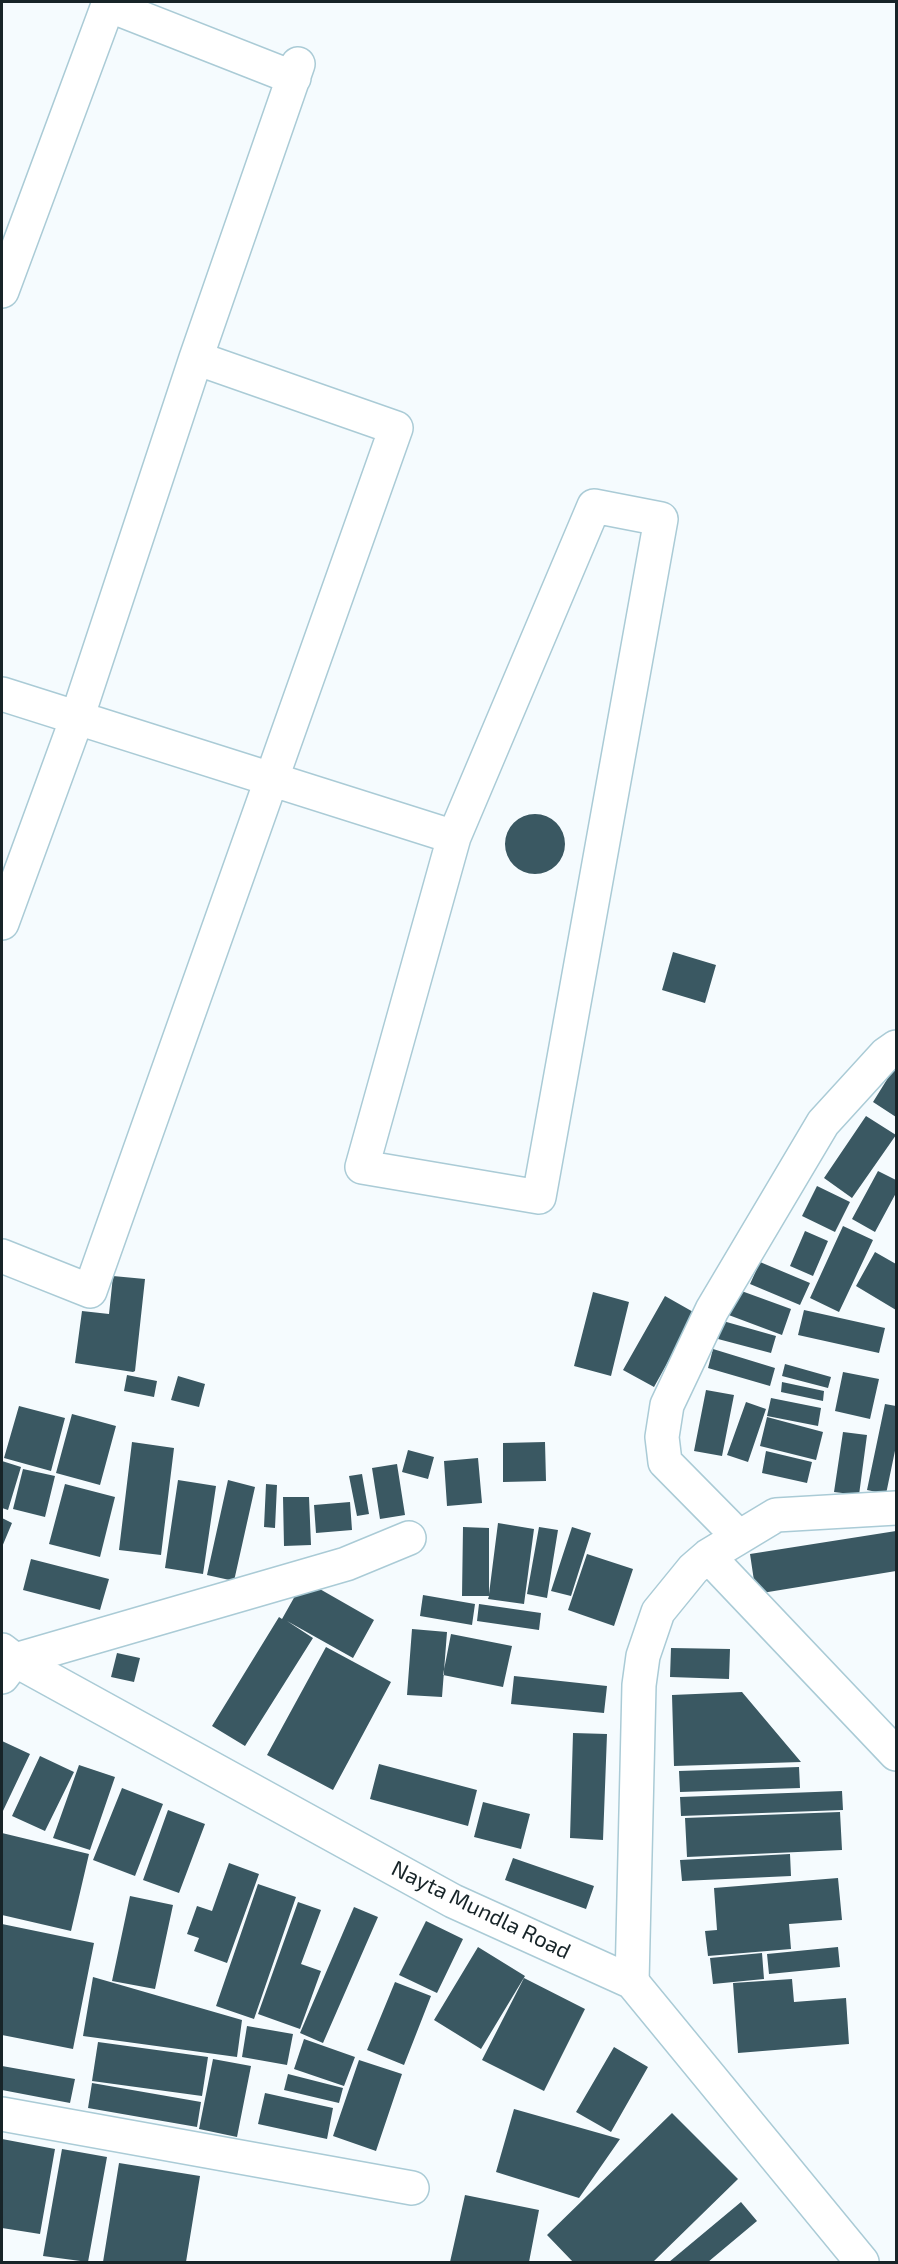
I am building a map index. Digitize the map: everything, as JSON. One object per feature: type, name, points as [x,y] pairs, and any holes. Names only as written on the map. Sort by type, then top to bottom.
[{"type":"street","points":[[2,291],[105,3],[296,71],[196,358],[77,718],[2,923]]},
{"type":"street","points":[[2,1256],[90,1290],[396,428],[196,358]]},
{"type":"street","points":[[594,506],[661,519],[539,1197],[362,1167],[454,837],[594,506]]},
{"type":"street","points":[[2,694],[454,837]]},
{"type":"street","points":[[739,1537],[665,1462],[662,1437],[667,1405],[712,1310],[823,1123],[886,1054],[897,1047]]},
{"type":"street","points":[[632,1982],[639,1685],[643,1656],[658,1612],[700,1562],[776,1515],[897,1508]]},
{"type":"street","points":[[6,1662],[346,1564],[409,1538]]},
{"type":"street","points":[[700,1562],[897,1754]]},
{"type":"street","name":"Nayta Mundla Road","points":[[6,1662],[453,1901],[632,1982],[862,2262]]},
{"type":"street","points":[[2,2114],[412,2188]]},
{"type":"building","points":[[535,814],[552,819],[560,827],[565,844],[560,861],[552,869],[535,874],[518,869],[510,861],[505,844],[510,827],[518,819]]},
{"type":"building","points":[[673,952],[716,965],[705,1003],[662,990]]},
{"type":"building","points":[[896,1065],[896,1117],[873,1102]]},
{"type":"building","points":[[866,1116],[896,1135],[852,1198],[824,1178]]},
{"type":"building","points":[[878,1171],[896,1180],[896,1193],[875,1232],[852,1219]]},
{"type":"building","points":[[817,1186],[850,1202],[835,1232],[802,1216]]},
{"type":"building","points":[[843,1226],[873,1240],[839,1312],[810,1298]]},
{"type":"building","points":[[805,1231],[828,1241],[813,1276],[790,1266]]},
{"type":"building","points":[[875,1252],[896,1264],[896,1310],[856,1286]]},
{"type":"building","points":[[760,1262],[810,1283],[800,1305],[750,1284]]},
{"type":"building","points":[[113,1276],[145,1279],[135,1371],[133,1372],[75,1363],[82,1311],[109,1314]]},
{"type":"building","points":[[736,1289],[791,1309],[782,1335],[726,1314]]},
{"type":"building","points":[[593,1292],[629,1302],[611,1376],[574,1366]]},
{"type":"building","points":[[665,1296],[695,1313],[654,1387],[623,1370]]},
{"type":"building","points":[[804,1310],[885,1328],[879,1353],[798,1335]]},
{"type":"building","points":[[723,1321],[776,1336],[771,1353],[718,1339]]},
{"type":"building","points":[[713,1349],[775,1368],[770,1386],[708,1368]]},
{"type":"building","points":[[785,1364],[831,1377],[828,1388],[782,1376]]},
{"type":"building","points":[[843,1372],[879,1379],[870,1419],[835,1411]]},
{"type":"building","points":[[127,1375],[157,1381],[154,1397],[124,1391]]},
{"type":"building","points":[[178,1376],[205,1384],[199,1407],[171,1400]]},
{"type":"building","points":[[782,1382],[824,1391],[823,1401],[781,1392]]},
{"type":"building","points":[[706,1390],[734,1395],[722,1456],[694,1451]]},
{"type":"building","points":[[771,1398],[821,1408],[818,1426],[767,1416]]},
{"type":"building","points":[[746,1402],[766,1409],[748,1462],[727,1455]]},
{"type":"building","points":[[885,1404],[896,1406],[896,1446],[886,1494],[867,1490]]},
{"type":"building","points":[[19,1406],[65,1418],[51,1471],[4,1458]]},
{"type":"building","points":[[72,1414],[116,1426],[100,1485],[56,1473]]},
{"type":"building","points":[[767,1417],[823,1432],[816,1460],[760,1446]]},
{"type":"building","points":[[843,1432],[867,1435],[859,1495],[834,1492]]},
{"type":"building","points":[[132,1442],[174,1448],[161,1555],[119,1550]]},
{"type":"building","points":[[545,1442],[546,1481],[503,1482],[503,1443]]},
{"type":"building","points":[[408,1450],[434,1457],[428,1479],[402,1472]]},
{"type":"building","points":[[766,1451],[812,1462],[807,1483],[762,1473]]},
{"type":"building","points":[[478,1458],[482,1503],[447,1506],[444,1461]]},
{"type":"building","points":[[2,1461],[21,1467],[8,1510],[2,1508]]},
{"type":"building","points":[[397,1464],[405,1515],[380,1519],[372,1468]]},
{"type":"building","points":[[23,1469],[55,1476],[45,1517],[13,1509]]},
{"type":"building","points":[[362,1474],[369,1514],[357,1516],[349,1476]]},
{"type":"building","points":[[178,1480],[216,1486],[203,1574],[165,1568]]},
{"type":"building","points":[[228,1480],[255,1487],[234,1581],[207,1575]]},
{"type":"building","points":[[65,1484],[115,1497],[100,1557],[49,1544]]},
{"type":"building","points":[[266,1484],[277,1485],[275,1528],[264,1527]]},
{"type":"building","points":[[283,1497],[309,1497],[311,1545],[284,1546]]},
{"type":"building","points":[[350,1502],[352,1530],[316,1533],[314,1505]]},
{"type":"building","points":[[2,1518],[12,1523],[2,1547]]},
{"type":"building","points":[[498,1523],[534,1529],[524,1604],[488,1599],[489,1596],[462,1596],[463,1527],[489,1528],[489,1594]]},
{"type":"building","points":[[539,1527],[558,1530],[547,1598],[527,1594]]},
{"type":"building","points":[[572,1527],[591,1533],[571,1596],[551,1591]]},
{"type":"building","points":[[896,1531],[896,1571],[756,1594],[750,1554]]},
{"type":"building","points":[[587,1554],[633,1569],[614,1626],[568,1610]]},
{"type":"building","points":[[31,1559],[109,1579],[100,1610],[23,1590]]},
{"type":"building","points":[[304,1580],[374,1620],[353,1658],[287,1621],[313,1638],[245,1746],[212,1726],[279,1617],[282,1619]]},
{"type":"building","points":[[423,1595],[475,1604],[472,1625],[420,1616]]},
{"type":"building","points":[[479,1604],[541,1613],[539,1630],[477,1621]]},
{"type":"building","points":[[412,1629],[447,1632],[442,1697],[407,1695]]},
{"type":"building","points":[[451,1634],[512,1646],[503,1687],[443,1675]]},
{"type":"building","points":[[326,1647],[391,1682],[333,1790],[267,1755]]},
{"type":"building","points":[[671,1648],[730,1649],[729,1679],[670,1677]]},
{"type":"building","points":[[117,1653],[140,1658],[134,1682],[111,1677]]},
{"type":"building","points":[[514,1676],[607,1686],[604,1713],[511,1704]]},
{"type":"building","points":[[742,1692],[801,1762],[674,1766],[672,1695]]},
{"type":"building","points":[[573,1733],[607,1734],[603,1840],[570,1838]]},
{"type":"building","points":[[2,1741],[30,1754],[2,1813]]},
{"type":"building","points":[[40,1756],[74,1772],[45,1831],[12,1816]]},
{"type":"building","points":[[379,1764],[477,1790],[468,1826],[370,1799]]},
{"type":"building","points":[[79,1765],[115,1777],[90,1850],[53,1838]]},
{"type":"building","points":[[799,1767],[800,1788],[680,1792],[679,1771]]},
{"type":"building","points":[[122,1788],[163,1804],[135,1876],[93,1860]]},
{"type":"building","points":[[842,1791],[843,1810],[681,1816],[680,1797]]},
{"type":"building","points":[[483,1802],[530,1814],[521,1849],[474,1837]]},
{"type":"building","points":[[168,1810],[205,1824],[179,1893],[143,1880]]},
{"type":"building","points":[[840,1812],[842,1850],[687,1857],[685,1818]]},
{"type":"building","points":[[2,1833],[89,1854],[71,1931],[2,1915]]},
{"type":"building","points":[[790,1854],[791,1876],[682,1881],[680,1860]]},
{"type":"building","points":[[513,1858],[594,1886],[586,1909],[505,1880]]},
{"type":"building","points":[[229,1863],[259,1874],[227,1963],[194,1951],[199,1938],[187,1934],[197,1906],[212,1911]]},
{"type":"building","points":[[838,1878],[842,1920],[789,1924],[791,1949],[708,1956],[705,1931],[717,1930],[714,1888]]},
{"type":"building","points":[[258,1884],[296,1897],[254,2019],[216,2006]]},
{"type":"building","points":[[130,1896],[173,1905],[155,1989],[112,1981]]},
{"type":"building","points":[[298,1902],[321,1910],[301,1964],[321,1971],[300,2029],[258,2014]]},
{"type":"building","points":[[354,1907],[378,1917],[323,2043],[300,2033]]},
{"type":"building","points":[[426,1921],[463,1939],[437,1993],[399,1975]]},
{"type":"building","points":[[2,1924],[94,1943],[73,2049],[2,2035]]},
{"type":"building","points":[[478,1947],[525,1976],[481,2049],[434,2020]]},
{"type":"building","points":[[838,1947],[840,1967],[769,1974],[767,1954]]},
{"type":"building","points":[[762,1953],[764,1979],[713,1984],[710,1958]]},
{"type":"building","points":[[93,1977],[242,2020],[237,2057],[83,2036]]},
{"type":"building","points":[[524,1978],[585,2009],[544,2091],[482,2060]]},
{"type":"building","points":[[792,1979],[794,2002],[846,1998],[849,2044],[738,2053],[733,1983]]},
{"type":"building","points":[[395,1982],[431,1996],[404,2065],[367,2050]]},
{"type":"building","points":[[247,2026],[293,2034],[287,2065],[242,2057]]},
{"type":"building","points":[[304,2039],[355,2057],[344,2086],[294,2069]]},
{"type":"building","points":[[98,2042],[208,2057],[202,2096],[92,2081]]},
{"type":"building","points":[[614,2047],[648,2067],[611,2132],[576,2112]]},
{"type":"building","points":[[213,2059],[251,2066],[237,2137],[199,2129]]},
{"type":"building","points":[[359,2060],[402,2074],[376,2151],[333,2136]]},
{"type":"building","points":[[2,2066],[75,2079],[70,2103],[2,2090]]},
{"type":"building","points":[[288,2074],[343,2088],[339,2103],[284,2090]]},
{"type":"building","points":[[92,2083],[201,2102],[197,2127],[88,2108]]},
{"type":"building","points":[[265,2093],[333,2108],[327,2139],[258,2124]]},
{"type":"building","points":[[514,2109],[620,2139],[579,2198],[496,2172]]},
{"type":"building","points":[[672,2113],[738,2179],[653,2262],[573,2262],[547,2235]]},
{"type":"building","points":[[2,2139],[55,2149],[40,2234],[2,2228]]},
{"type":"building","points":[[62,2149],[107,2157],[88,2262],[43,2256]]},
{"type":"building","points":[[119,2163],[200,2176],[186,2262],[103,2262]]},
{"type":"building","points":[[465,2195],[539,2210],[529,2262],[450,2262]]},
{"type":"building","points":[[741,2202],[757,2221],[708,2262],[669,2262]]}]
